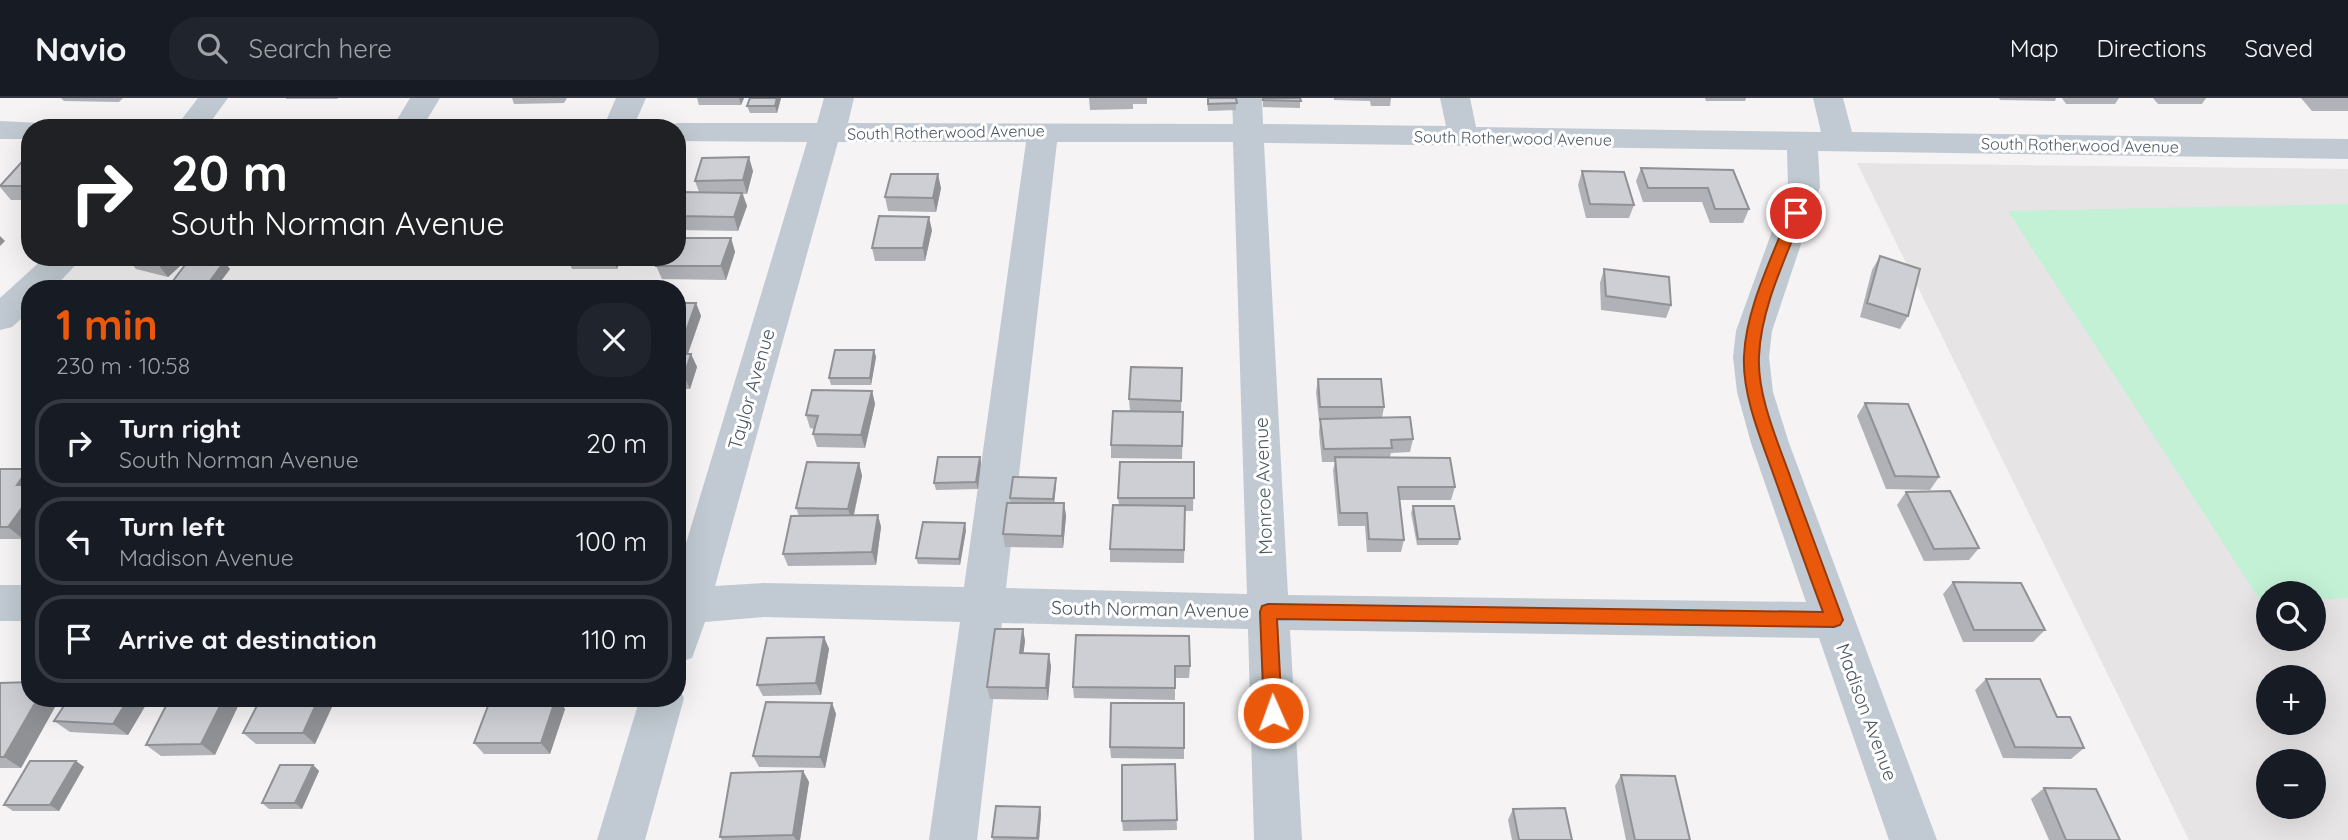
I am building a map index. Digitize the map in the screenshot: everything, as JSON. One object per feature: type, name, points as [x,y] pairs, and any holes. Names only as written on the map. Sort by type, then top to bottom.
[{"type":"street","points":[[197,119],[213,98]]},
{"type":"street","points":[[412,119],[425,98]]},
{"type":"street","points":[[622,119],[631,98]]},
{"type":"street","name":"Taylor Avenue","points":[[686,596],[839,98]]},
{"type":"street","points":[[1455,98],[1464,138]]},
{"type":"street","name":"Madison Avenue","points":[[1828,98],[1820,142],[1767,290],[1755,331],[1751,358],[1755,391],[1770,443],[1913,840]]},
{"type":"street","name":"South Rotherwood Avenue","points":[[686,132],[828,133],[1248,115],[1464,138],[2348,149]]},
{"type":"street","name":"Monroe Avenue","points":[[1248,115],[1278,840]]},
{"type":"street","points":[[953,840],[1038,124]]},
{"type":"street","points":[[0,130],[21,130]]},
{"type":"street","points":[[42,280],[56,266]]},
{"type":"street","points":[[0,318],[21,299]]},
{"type":"street","name":"South Norman Avenue","points":[[686,606],[764,600],[1268,612],[1834,620]]},
{"type":"street","points":[[0,603],[21,603]]},
{"type":"street","points":[[621,840],[659,707]]},
{"type":"shaded area","points":[[1857,163],[2348,169],[2348,840],[2189,840]]},
{"type":"green space","points":[[2348,204],[2348,598],[2326,599],[2326,581],[2256,581],[2256,594],[2008,211]]},
{"type":"building","points":[[750,98],[777,98],[775,106],[747,106]]},
{"type":"building","points":[[1208,98],[1236,98],[1237,103],[1208,104]]},
{"type":"building","points":[[1300,98],[1301,101],[1263,100]]},
{"type":"building","points":[[749,157],[743,180],[695,181],[702,158]]},
{"type":"building","points":[[21,163],[21,186],[0,186]]},
{"type":"building","points":[[1641,168],[1733,170],[1749,209],[1715,209],[1708,188],[1648,188]]},
{"type":"building","points":[[1582,171],[1624,172],[1634,205],[1590,204]]},
{"type":"building","points":[[891,174],[938,174],[933,198],[885,197]]},
{"type":"building","points":[[686,192],[742,193],[734,217],[686,216]]},
{"type":"building","points":[[879,216],[929,217],[923,248],[872,248]]},
{"type":"building","points":[[686,238],[731,238],[721,266],[686,266]]},
{"type":"building","points":[[1880,256],[1920,269],[1908,316],[1867,303]]},
{"type":"building","points":[[184,266],[221,266],[211,280],[174,280]]},
{"type":"building","points":[[1604,269],[1669,277],[1671,305],[1606,296]]},
{"type":"building","points":[[686,303],[696,303],[686,331]]},
{"type":"building","points":[[835,350],[874,350],[870,378],[829,378]]},
{"type":"building","points":[[686,354],[691,354],[686,370]]},
{"type":"building","points":[[1131,367],[1182,368],[1181,401],[1129,399]]},
{"type":"building","points":[[1318,379],[1381,379],[1384,407],[1320,407]]},
{"type":"building","points":[[812,390],[872,391],[861,435],[813,434],[818,416],[806,415]]},
{"type":"building","points":[[1865,403],[1908,404],[1939,477],[1895,476]]},
{"type":"building","points":[[1113,411],[1183,412],[1182,446],[1111,445]]},
{"type":"building","points":[[1410,417],[1413,439],[1391,440],[1392,448],[1324,449],[1320,419]]},
{"type":"building","points":[[938,457],[980,457],[976,482],[934,483]]},
{"type":"building","points":[[1335,457],[1450,458],[1455,487],[1398,487],[1404,540],[1369,539],[1367,513],[1340,513]]},
{"type":"building","points":[[807,462],[859,463],[848,509],[796,508]]},
{"type":"building","points":[[1120,462],[1194,462],[1194,498],[1118,498]]},
{"type":"building","points":[[0,469],[21,469],[21,479],[17,485],[21,485],[21,509],[8,527],[0,527]]},
{"type":"building","points":[[1013,477],[1056,478],[1053,499],[1010,498]]},
{"type":"building","points":[[1950,491],[1979,548],[1934,549],[1906,492]]},
{"type":"building","points":[[1007,503],[1064,503],[1062,536],[1003,534]]},
{"type":"building","points":[[1113,505],[1185,506],[1184,550],[1110,549]]},
{"type":"building","points":[[1413,506],[1454,506],[1460,539],[1418,539]]},
{"type":"building","points":[[878,515],[872,552],[783,554],[791,516]]},
{"type":"building","points":[[923,522],[965,523],[959,559],[916,558]]},
{"type":"building","points":[[1953,582],[2021,583],[2045,630],[1974,630]]},
{"type":"building","points":[[995,629],[1023,629],[1020,653],[1049,654],[1046,688],[987,687]]},
{"type":"building","points":[[1076,635],[1189,636],[1190,666],[1175,666],[1175,688],[1073,687]]},
{"type":"building","points":[[824,637],[816,683],[757,685],[767,638]]},
{"type":"building","points":[[1986,679],[2040,679],[2057,717],[2070,717],[2084,748],[2015,747]]},
{"type":"building","points":[[21,682],[21,707],[33,707],[4,757],[0,757],[0,683]]},
{"type":"building","points":[[766,702],[832,703],[820,757],[753,756]]},
{"type":"building","points":[[1111,703],[1184,703],[1184,748],[1110,747]]},
{"type":"building","points":[[63,707],[123,707],[113,724],[54,721]]},
{"type":"building","points":[[165,707],[220,707],[201,744],[146,745]]},
{"type":"building","points":[[256,707],[315,707],[303,733],[243,733]]},
{"type":"building","points":[[488,707],[553,707],[541,743],[474,743]]},
{"type":"building","points":[[30,761],[76,761],[50,805],[4,805]]},
{"type":"building","points":[[1175,764],[1177,820],[1122,821],[1122,765]]},
{"type":"building","points":[[280,765],[313,765],[295,803],[262,803]]},
{"type":"building","points":[[803,771],[793,835],[720,837],[731,773]]},
{"type":"building","points":[[1621,775],[1675,776],[1690,840],[1635,840]]},
{"type":"building","points":[[2044,788],[2096,789],[2120,840],[2066,840]]},
{"type":"building","points":[[996,806],[1040,807],[1037,838],[992,837]]},
{"type":"building","points":[[1565,808],[1572,840],[1519,840],[1513,809]]},
{"type":"route","points":[[1273,713],[1268,612],[1834,620],[1770,443],[1755,391],[1751,358],[1755,331],[1767,290],[1796,213]]}]
